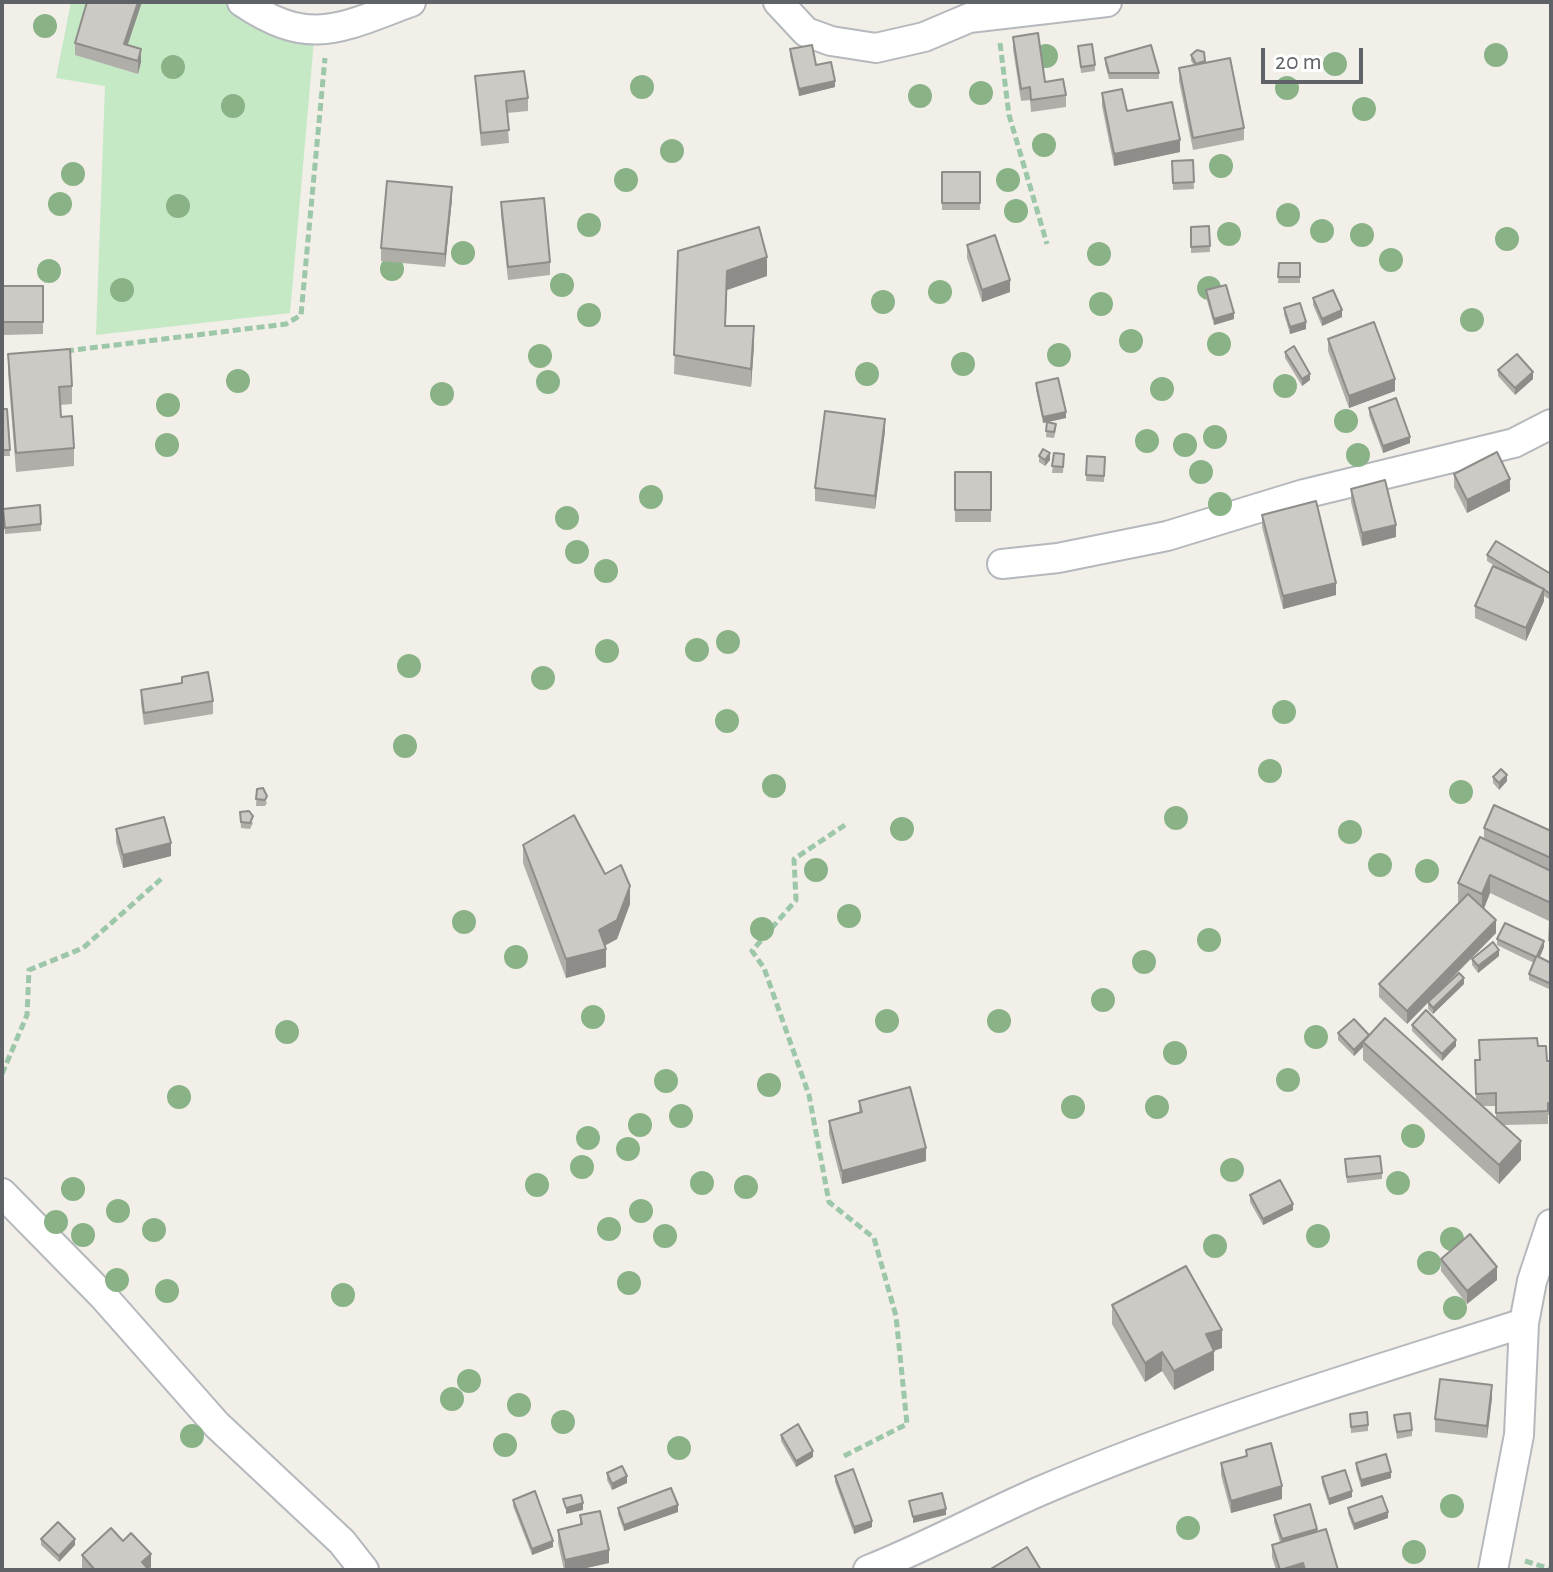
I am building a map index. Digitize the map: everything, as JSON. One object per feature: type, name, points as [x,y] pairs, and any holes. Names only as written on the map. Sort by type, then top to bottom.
[{"type":"street","points":[[242,2],[283,27],[315,32],[411,2]]},
{"type":"street","points":[[778,2],[806,32],[831,41],[876,48],[924,37],[969,18],[1107,2]]},
{"type":"street","points":[[1002,564],[1058,558],[1167,536],[1304,494],[1514,443],[1551,424]]},
{"type":"street","points":[[2,1193],[103,1296],[217,1425],[342,1542],[364,1570]]},
{"type":"street","points":[[1493,1570],[1519,1435],[1524,1323],[1542,1283],[1551,1224]]},
{"type":"street","points":[[868,1570],[896,1565],[1039,1492],[1235,1417],[1524,1323]]},
{"type":"path","points":[[999,14],[1006,104],[1047,244]]},
{"type":"path","points":[[51,353],[286,324],[301,315],[328,30]]},
{"type":"path","points":[[844,1456],[907,1424],[896,1316],[874,1238],[829,1202],[809,1095],[764,968],[752,951],[796,900],[794,859],[845,825]]},
{"type":"path","points":[[2,1074],[27,1015],[29,970],[83,948],[161,879]]},
{"type":"green space","points":[[71,2],[228,2],[287,41],[314,41],[290,313],[96,335],[105,86],[56,78]]},
{"type":"building","points":[[87,2],[138,2],[124,44],[141,49],[138,61],[75,43]]},
{"type":"building","points":[[1038,33],[1045,82],[1063,79],[1066,95],[1031,100],[1030,87],[1021,89],[1013,37]]},
{"type":"building","points":[[1092,44],[1095,65],[1081,67],[1078,46]]},
{"type":"building","points":[[812,45],[816,65],[831,62],[835,81],[799,89],[790,49]]},
{"type":"building","points":[[1151,45],[1159,73],[1109,73],[1105,58]]},
{"type":"building","points":[[1197,50],[1204,52],[1205,61],[1196,64],[1191,55]]},
{"type":"building","points":[[1230,58],[1244,128],[1193,138],[1179,68]]},
{"type":"building","points":[[524,71],[528,98],[506,101],[509,130],[481,133],[475,76]]},
{"type":"building","points":[[1122,89],[1127,111],[1172,102],[1180,140],[1114,154],[1102,93]]},
{"type":"building","points":[[1193,160],[1194,182],[1173,183],[1172,161]]},
{"type":"building","points":[[942,172],[980,172],[980,203],[942,203]]},
{"type":"building","points":[[387,181],[452,187],[445,254],[381,248]]},
{"type":"building","points":[[544,198],[550,262],[508,267],[501,202]]},
{"type":"building","points":[[1209,226],[1210,246],[1191,247],[1191,227]]},
{"type":"building","points":[[759,227],[767,257],[727,271],[725,326],[754,326],[751,369],[674,355],[678,251]]},
{"type":"building","points":[[995,235],[1010,280],[982,290],[967,245]]},
{"type":"building","points":[[1279,263],[1300,263],[1300,277],[1278,277]]},
{"type":"building","points":[[1226,285],[1234,313],[1214,319],[1206,290]]},
{"type":"building","points":[[2,286],[43,286],[43,322],[2,322]]},
{"type":"building","points":[[1333,290],[1342,310],[1322,319],[1313,298]]},
{"type":"building","points":[[1300,303],[1306,322],[1290,327],[1284,308]]},
{"type":"building","points":[[1374,322],[1395,379],[1349,396],[1328,339]]},
{"type":"building","points":[[1294,346],[1310,374],[1302,379],[1285,352]]},
{"type":"building","points":[[70,349],[72,386],[59,387],[61,417],[72,416],[74,448],[16,453],[8,354]]},
{"type":"building","points":[[1517,354],[1533,372],[1515,388],[1498,370]]},
{"type":"building","points":[[1058,378],[1066,412],[1043,417],[1036,383]]},
{"type":"building","points":[[1396,398],[1410,437],[1383,446],[1369,408]]},
{"type":"building","points":[[2,409],[7,409],[10,450],[2,450]]},
{"type":"building","points":[[825,411],[885,419],[875,496],[815,488]]},
{"type":"building","points":[[1047,422],[1056,424],[1054,432],[1046,431]]},
{"type":"building","points":[[1043,449],[1050,453],[1045,460],[1039,456]]},
{"type":"building","points":[[1497,452],[1510,479],[1467,500],[1454,474]]},
{"type":"building","points":[[1054,453],[1064,454],[1063,467],[1052,466]]},
{"type":"building","points":[[1087,456],[1105,457],[1104,476],[1086,475]]},
{"type":"building","points":[[955,472],[991,472],[991,510],[955,510]]},
{"type":"building","points":[[1385,480],[1396,525],[1362,533],[1351,489]]},
{"type":"building","points":[[1316,501],[1336,583],[1283,596],[1262,515]]},
{"type":"building","points":[[40,505],[41,524],[5,528],[3,509]]},
{"type":"building","points":[[1496,541],[1551,574],[1551,594],[1487,555]]},
{"type":"building","points":[[1493,566],[1544,589],[1526,628],[1475,606]]},
{"type":"building","points":[[208,672],[213,701],[144,713],[141,690],[182,683],[182,677]]},
{"type":"building","points":[[1501,769],[1507,775],[1499,783],[1493,777]]},
{"type":"building","points":[[263,788],[267,796],[265,800],[256,799],[257,789]]},
{"type":"building","points":[[1494,805],[1551,831],[1551,858],[1484,828]]},
{"type":"building","points":[[249,811],[253,816],[250,823],[241,822],[240,812]]},
{"type":"building","points":[[574,815],[605,874],[621,865],[630,886],[617,920],[599,930],[606,949],[566,959],[523,845]]},
{"type":"building","points":[[164,817],[171,843],[123,855],[116,829]]},
{"type":"building","points":[[1480,837],[1551,871],[1551,903],[1490,875],[1482,894],[1458,883]]},
{"type":"building","points":[[1468,894],[1496,920],[1407,1011],[1379,984]]},
{"type":"building","points":[[1505,923],[1544,941],[1537,956],[1551,963],[1549,983],[1529,974],[1536,957],[1497,939]]},
{"type":"building","points":[[1493,942],[1499,950],[1478,966],[1472,959]]},
{"type":"building","points":[[1459,973],[1464,978],[1433,1008],[1428,1002]]},
{"type":"building","points":[[1426,1010],[1456,1040],[1442,1054],[1412,1025]]},
{"type":"building","points":[[1385,1018],[1521,1141],[1499,1165],[1363,1042]]},
{"type":"building","points":[[1354,1019],[1369,1035],[1354,1050],[1338,1033]]},
{"type":"building","points":[[1537,1038],[1538,1046],[1546,1046],[1547,1061],[1551,1061],[1551,1103],[1548,1103],[1548,1111],[1496,1113],[1496,1093],[1476,1094],[1475,1060],[1480,1060],[1479,1040]]},
{"type":"building","points":[[910,1087],[926,1148],[842,1171],[829,1121],[862,1112],[859,1101]]},
{"type":"building","points":[[1380,1156],[1382,1173],[1347,1177],[1345,1159]]},
{"type":"building","points":[[1280,1180],[1293,1204],[1263,1219],[1250,1195]]},
{"type":"building","points":[[1470,1234],[1497,1267],[1467,1291],[1441,1259]]},
{"type":"building","points":[[1186,1266],[1222,1330],[1206,1334],[1214,1351],[1174,1371],[1162,1352],[1145,1363],[1112,1305]]},
{"type":"building","points":[[1440,1379],[1492,1385],[1487,1426],[1435,1419]]},
{"type":"building","points":[[1367,1412],[1368,1425],[1351,1427],[1350,1414]]},
{"type":"building","points":[[1410,1413],[1412,1430],[1397,1432],[1394,1415]]},
{"type":"building","points":[[798,1424],[813,1451],[796,1461],[781,1435]]},
{"type":"building","points":[[1271,1443],[1282,1486],[1231,1501],[1221,1463],[1247,1456],[1246,1450]]},
{"type":"building","points":[[1386,1454],[1391,1472],[1361,1480],[1356,1463]]},
{"type":"building","points":[[622,1466],[627,1476],[612,1484],[607,1473]]},
{"type":"building","points":[[853,1469],[872,1521],[854,1527],[835,1476]]},
{"type":"building","points":[[1345,1470],[1352,1491],[1329,1499],[1322,1477]]},
{"type":"building","points":[[671,1488],[678,1505],[624,1525],[618,1508]]},
{"type":"building","points":[[535,1491],[553,1541],[532,1549],[513,1500]]},
{"type":"building","points":[[942,1493],[946,1509],[913,1517],[909,1501]]},
{"type":"building","points":[[581,1495],[583,1503],[566,1508],[563,1499]]},
{"type":"building","points":[[1382,1496],[1388,1512],[1354,1524],[1348,1508]]},
{"type":"building","points":[[1310,1504],[1317,1529],[1282,1539],[1274,1515]]},
{"type":"building","points":[[600,1511],[609,1550],[565,1560],[558,1530],[582,1524],[580,1515]]},
{"type":"building","points":[[58,1522],[75,1539],[59,1556],[41,1539]]},
{"type":"building","points":[[111,1528],[123,1541],[131,1533],[151,1554],[142,1562],[149,1570],[95,1570],[82,1555]]},
{"type":"building","points":[[1326,1529],[1338,1570],[1305,1570],[1303,1563],[1280,1570],[1272,1545]]},
{"type":"building","points":[[1027,1547],[1041,1570],[989,1570]]}]
